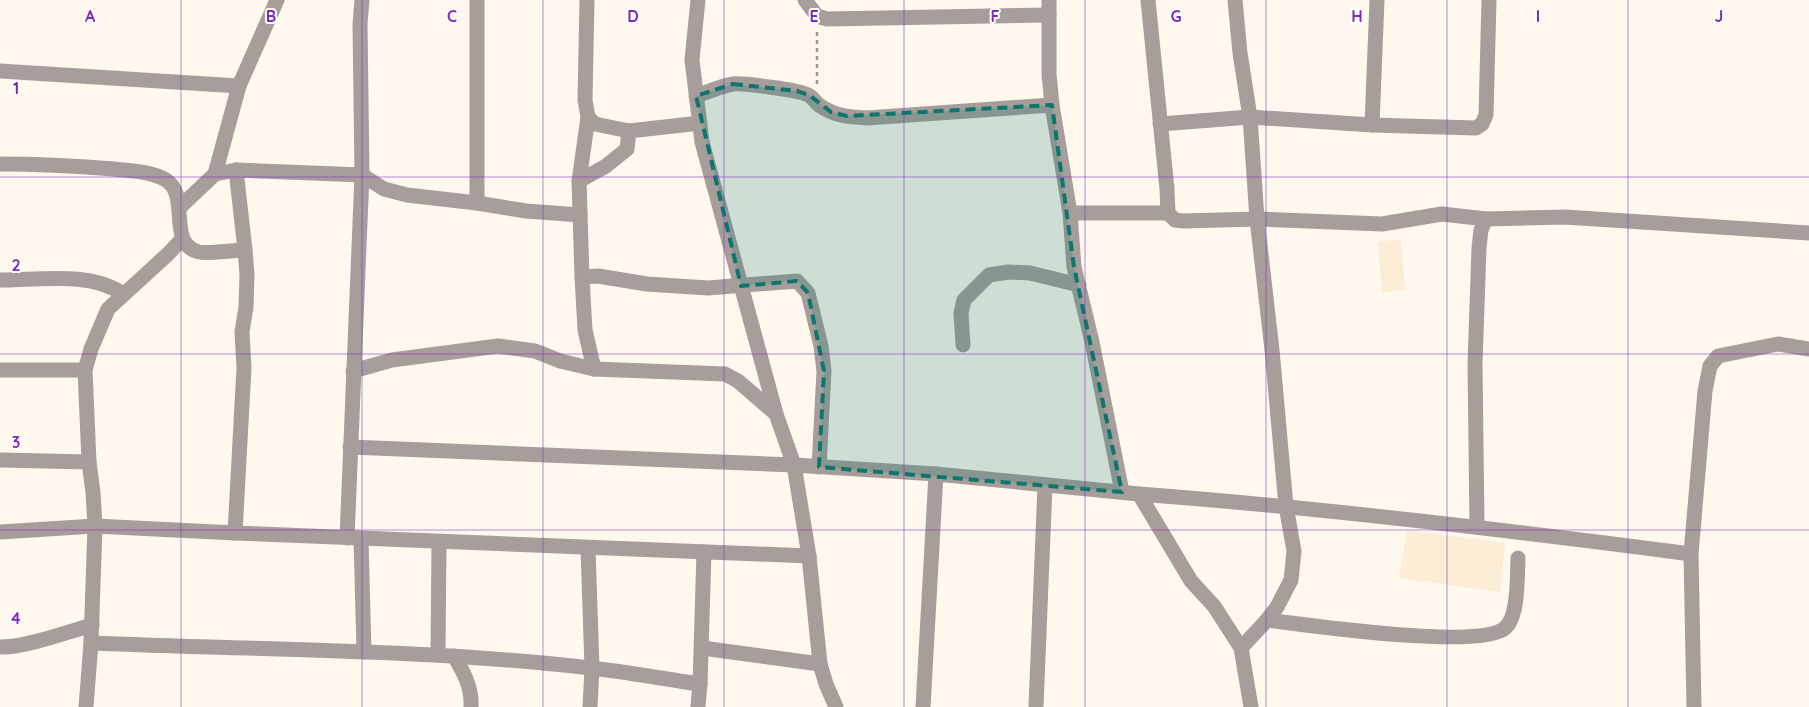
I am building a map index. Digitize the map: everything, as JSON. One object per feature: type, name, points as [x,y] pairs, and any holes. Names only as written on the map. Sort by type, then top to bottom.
[{"type":"street","points":[[180,208],[215,174],[239,86],[277,0]]},
{"type":"street","points":[[362,0],[360,24],[362,175],[350,447],[354,538],[364,652]]},
{"type":"street","points":[[476,203],[477,0]]},
{"type":"street","points":[[587,0],[585,100],[588,117],[579,181],[585,330],[594,369]]},
{"type":"street","points":[[698,0],[692,60],[702,142],[776,414],[794,465],[808,556],[820,664],[836,707]]},
{"type":"street","points":[[805,0],[818,16],[827,19],[1049,7],[1052,105],[1070,213],[1074,267],[1092,342],[1122,492]]},
{"type":"street","points":[[1148,0],[1168,213],[1174,220],[1258,219],[1382,224],[1442,214],[1486,219],[1565,218],[1809,233]]},
{"type":"street","points":[[1235,0],[1240,52],[1250,117],[1286,506],[1294,551],[1291,580],[1276,608],[1241,648]]},
{"type":"street","points":[[1372,125],[1378,0]]},
{"type":"street","points":[[1160,124],[1250,117],[1372,125],[1476,128],[1482,124],[1486,115],[1489,0]]},
{"type":"street","points":[[0,71],[239,86]]},
{"type":"street","points":[[696,96],[733,84],[757,85],[796,91],[809,95],[831,112],[867,118],[1052,105]]},
{"type":"street","points":[[588,117],[595,124],[629,131],[700,123]]},
{"type":"street","points":[[579,181],[606,166],[627,149],[629,131]]},
{"type":"street","points":[[0,164],[145,172],[166,180],[174,189],[180,208],[182,239],[189,247],[199,252],[245,250]]},
{"type":"street","points":[[215,174],[236,170],[362,175],[384,189],[407,195],[526,211],[580,215]]},
{"type":"street","points":[[234,533],[244,368],[242,332],[246,307],[247,275],[236,170]]},
{"type":"street","points":[[1070,213],[1168,213]]},
{"type":"street","points":[[1477,526],[1475,364],[1480,230],[1486,219]]},
{"type":"street","points":[[86,707],[92,624],[95,526],[89,462],[85,370],[91,349],[108,309],[182,239]]},
{"type":"street","points":[[963,345],[961,313],[964,300],[989,275],[1008,272],[1030,273],[1079,285]]},
{"type":"street","points":[[582,277],[598,276],[646,284],[708,288],[797,281],[808,293],[821,346],[824,371],[819,467]]},
{"type":"street","points":[[0,280],[86,279],[112,286],[123,294]]},
{"type":"street","points":[[1694,707],[1691,554],[1705,391],[1710,366],[1718,356],[1754,348],[1778,344],[1809,349]]},
{"type":"street","points":[[353,371],[392,360],[498,346],[535,351],[560,362],[594,369],[725,374],[744,386],[776,414]]},
{"type":"street","points":[[0,370],[85,370]]},
{"type":"street","points":[[350,447],[794,465],[936,474],[1286,506],[1477,526],[1691,554]]},
{"type":"street","points":[[0,460],[89,462]]},
{"type":"street","points":[[923,707],[936,474]]},
{"type":"street","points":[[1036,707],[1045,485]]},
{"type":"street","points":[[1139,494],[1191,581],[1214,606],[1241,648],[1251,707]]},
{"type":"street","points":[[0,532],[95,526],[439,542],[808,556]]},
{"type":"street","points":[[438,655],[439,542]]},
{"type":"street","points":[[588,548],[592,668],[590,707]]},
{"type":"street","points":[[698,707],[702,648],[704,552]]},
{"type":"street","points":[[1267,620],[1407,635],[1457,638],[1496,632],[1506,627],[1515,608],[1518,558]]},
{"type":"street","points":[[0,647],[31,642],[92,624]]},
{"type":"street","points":[[91,643],[454,656],[592,668],[700,684]]},
{"type":"street","points":[[702,648],[820,664]]},
{"type":"street","points":[[454,656],[469,683],[472,707]]},
{"type":"path","points":[[817,103],[818,16]]},
{"type":"highlighted area","points":[[733,84],[797,91],[809,95],[831,112],[847,116],[1052,105],[1074,267],[1122,492],[819,467],[824,371],[808,293],[797,281],[741,286],[696,96]]},
{"type":"shaded area","points":[[1401,240],[1405,290],[1382,293],[1378,241]]},
{"type":"shaded area","points":[[1407,530],[1505,543],[1500,592],[1399,578]]}]
